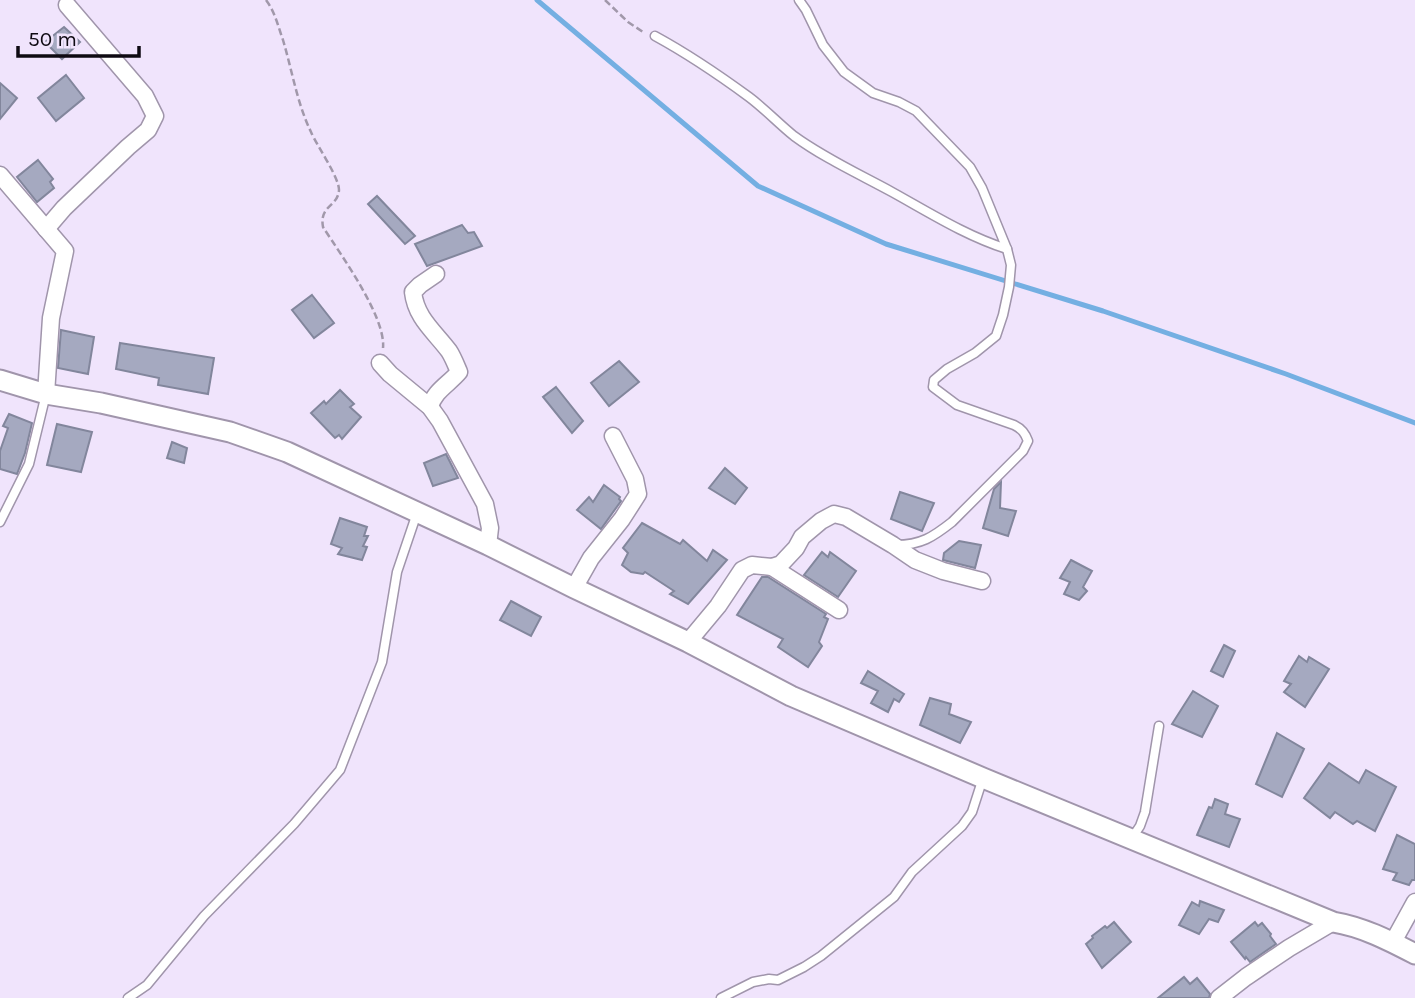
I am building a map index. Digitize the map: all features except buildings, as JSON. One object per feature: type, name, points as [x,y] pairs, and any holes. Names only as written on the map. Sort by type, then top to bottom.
[{"type":"street","points":[[46,229],[64,208],[148,131],[155,116],[145,96],[67,5]]},
{"type":"street","points":[[0,175],[65,251],[51,318],[46,394]]},
{"type":"street","points":[[430,407],[433,396],[459,372],[451,354],[421,318],[414,305],[413,292],[436,274]]},
{"type":"street","points":[[380,363],[430,407],[440,421],[485,504],[490,528],[488,545]]},
{"type":"street","points":[[0,380],[46,394],[101,403],[230,432],[287,452],[488,545],[573,589],[688,642],[791,696],[1333,922],[1355,926],[1415,954]]},
{"type":"street","points":[[573,589],[591,558],[638,494],[635,479],[613,436]]},
{"type":"street","points":[[688,642],[718,606],[742,570],[752,565],[772,567],[781,564],[802,537],[834,514],[846,517],[915,560],[943,571],[982,581]]},
{"type":"street","points":[[772,567],[839,610]]},
{"type":"street","points":[[1393,942],[1415,902]]},
{"type":"street","points":[[1219,998],[1278,955],[1333,922]]},
{"type":"lane","points":[[799,0],[823,45],[844,72],[873,93],[900,102],[916,111],[970,167],[982,188],[1011,265],[1009,287],[996,336],[975,353],[947,369],[934,380],[933,387],[957,405],[1014,425],[1021,429],[1028,441],[1023,451],[941,531],[912,545],[893,545]]},
{"type":"lane","points":[[650,35],[708,67],[750,98],[794,136],[828,158],[956,228],[1007,249]]},
{"type":"lane","points":[[0,522],[29,464],[46,394]]},
{"type":"lane","points":[[132,997],[147,985],[204,916],[295,824],[340,770],[382,662],[397,572],[417,512]]},
{"type":"lane","points":[[1131,839],[1145,812],[1159,726]]},
{"type":"lane","points":[[721,998],[754,982],[778,980],[804,967],[894,897],[912,872],[962,826],[972,812],[983,778]]},
{"type":"path","points":[[267,0],[276,17],[307,123],[339,189],[336,200],[326,208],[323,227],[380,323],[384,345],[380,363]]},
{"type":"path","points":[[605,0],[628,22],[650,35]]},
{"type":"waterway","points":[[537,0],[758,186],[886,244],[1103,311],[1286,374],[1415,423]]}]
